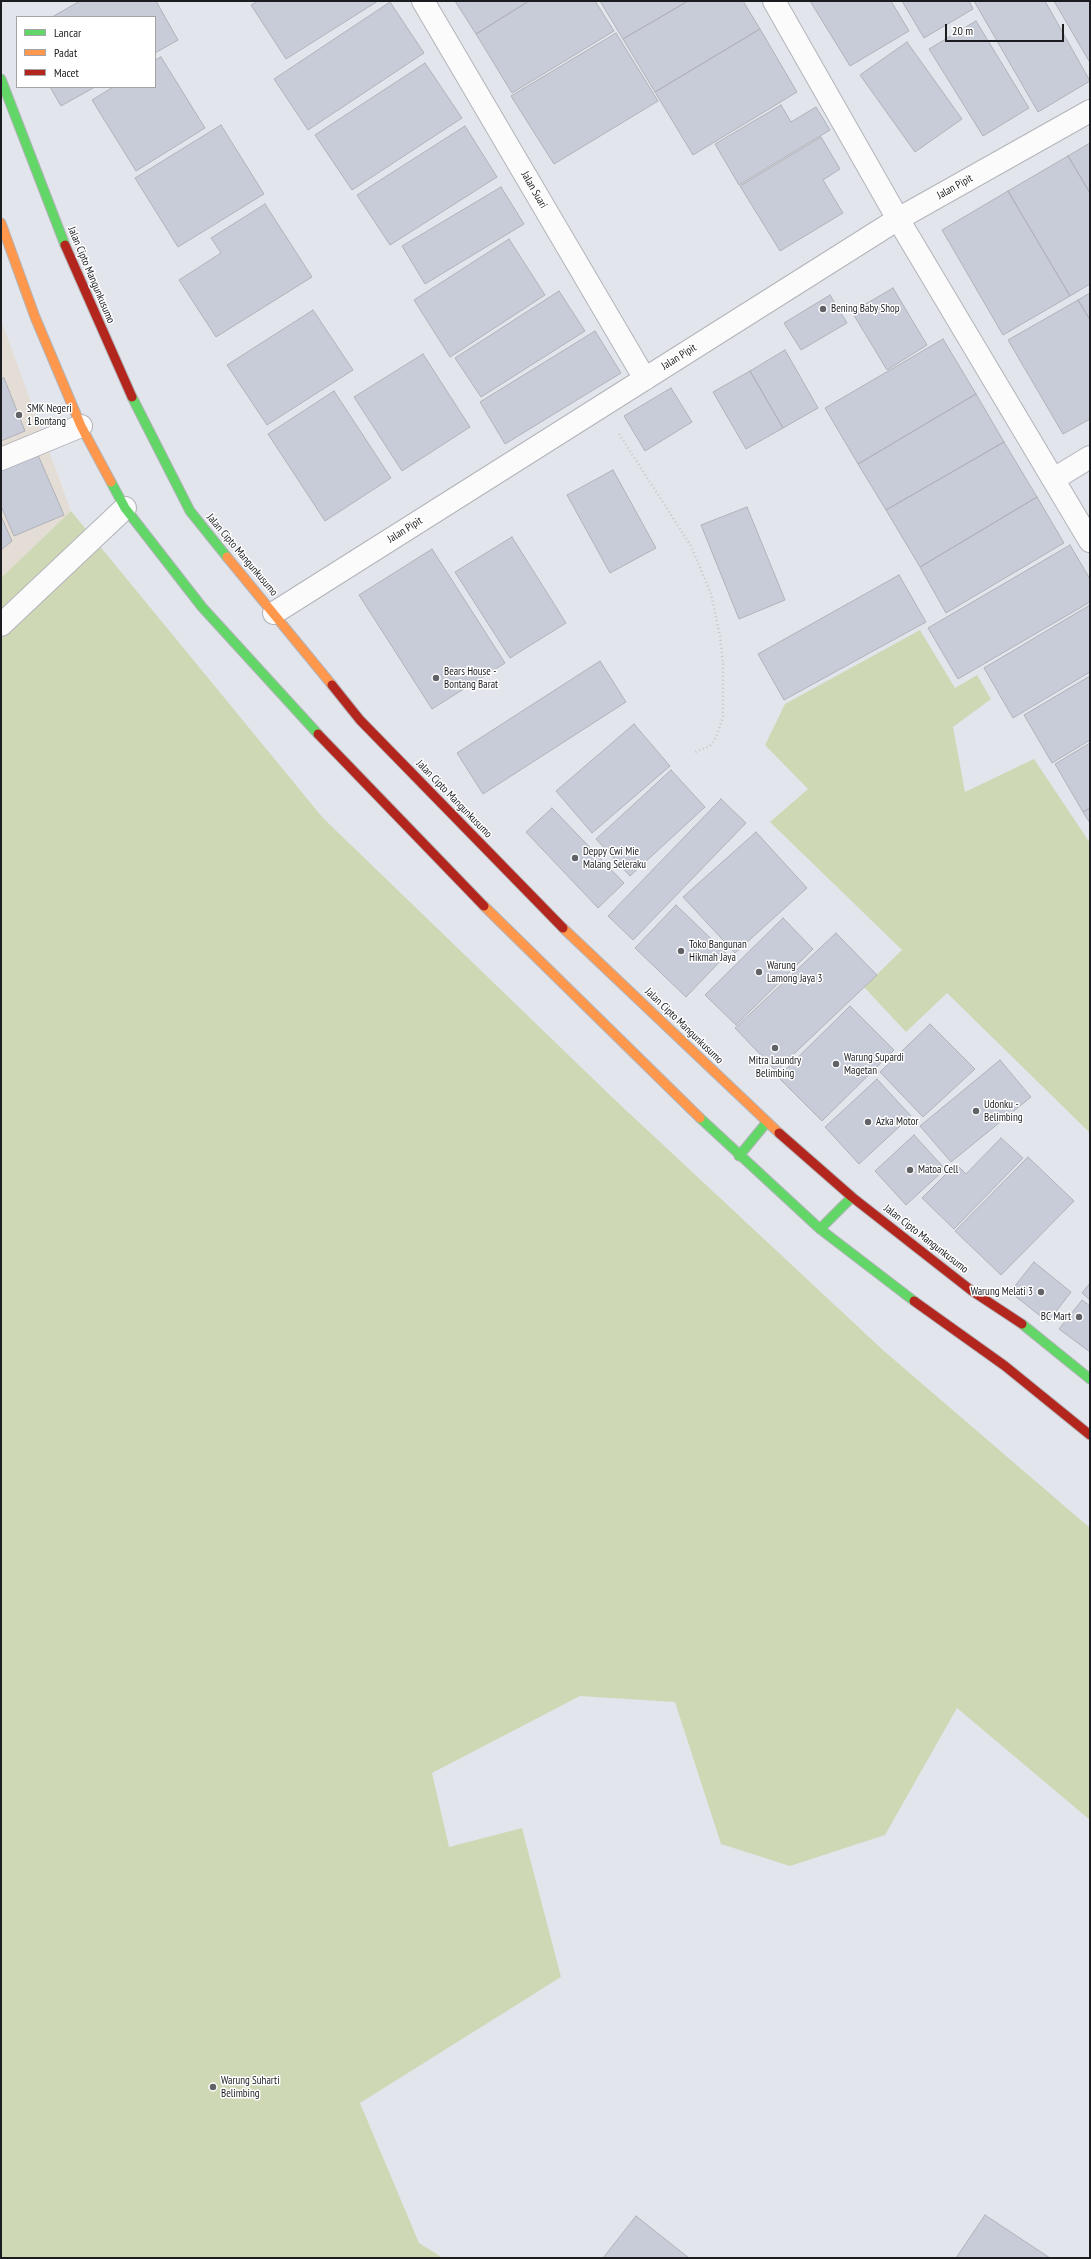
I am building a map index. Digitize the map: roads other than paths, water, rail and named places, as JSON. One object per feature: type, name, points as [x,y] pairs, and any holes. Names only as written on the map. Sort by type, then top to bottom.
[{"type":"street","name":"Jalan Suari","points":[[423,1],[645,379]]},
{"type":"street","points":[[774,1],[898,220],[1090,541]]},
{"type":"street","name":"Jalan Cipto Mangunkusumo","points":[[1,79],[77,275],[131,395],[190,511],[360,720],[550,915],[767,1122],[852,1197],[972,1291],[1033,1331],[1090,1379]]},
{"type":"street","name":"Jalan Pipit","points":[[274,613],[898,220],[1090,111]]},
{"type":"street","points":[[1,223],[35,318],[81,426],[125,508],[202,607],[295,710],[519,942],[739,1156],[820,1229],[943,1323],[1005,1366],[1090,1436]]},
{"type":"street","points":[[1,459],[81,426]]},
{"type":"street","points":[[1054,479],[1090,457]]},
{"type":"street","points":[[1,625],[125,508]]},
{"type":"street","points":[[739,1156],[767,1122]]},
{"type":"street","points":[[820,1229],[852,1197]]},
{"type":"place","name":"Bening Baby Shop","points":[[823,309]]},
{"type":"place","name":"SMK Negeri 1 Bontang","points":[[19,415]]},
{"type":"place","name":"Bears House - Bontang Barat","points":[[436,678]]},
{"type":"place","name":"Deppy Cwi Mie Malang Seleraku","points":[[575,858]]},
{"type":"place","name":"Toko Bangunan Hikmah Jaya","points":[[681,951]]},
{"type":"place","name":"Warung Lamong Jaya 3","points":[[759,972]]},
{"type":"place","name":"Mitra Laundry Belimbing","points":[[775,1048]]},
{"type":"place","name":"Warung Supardi Magetan","points":[[836,1064]]},
{"type":"place","name":"Udonku - Belimbing","points":[[976,1111]]},
{"type":"place","name":"Azka Motor","points":[[868,1122]]},
{"type":"place","name":"Matoa Cell","points":[[910,1170]]},
{"type":"place","name":"Warung Melati 3","points":[[1041,1292]]},
{"type":"place","name":"BC Mart","points":[[1079,1317]]},
{"type":"place","name":"Warung Suharti Belimbing","points":[[213,2087]]}]
